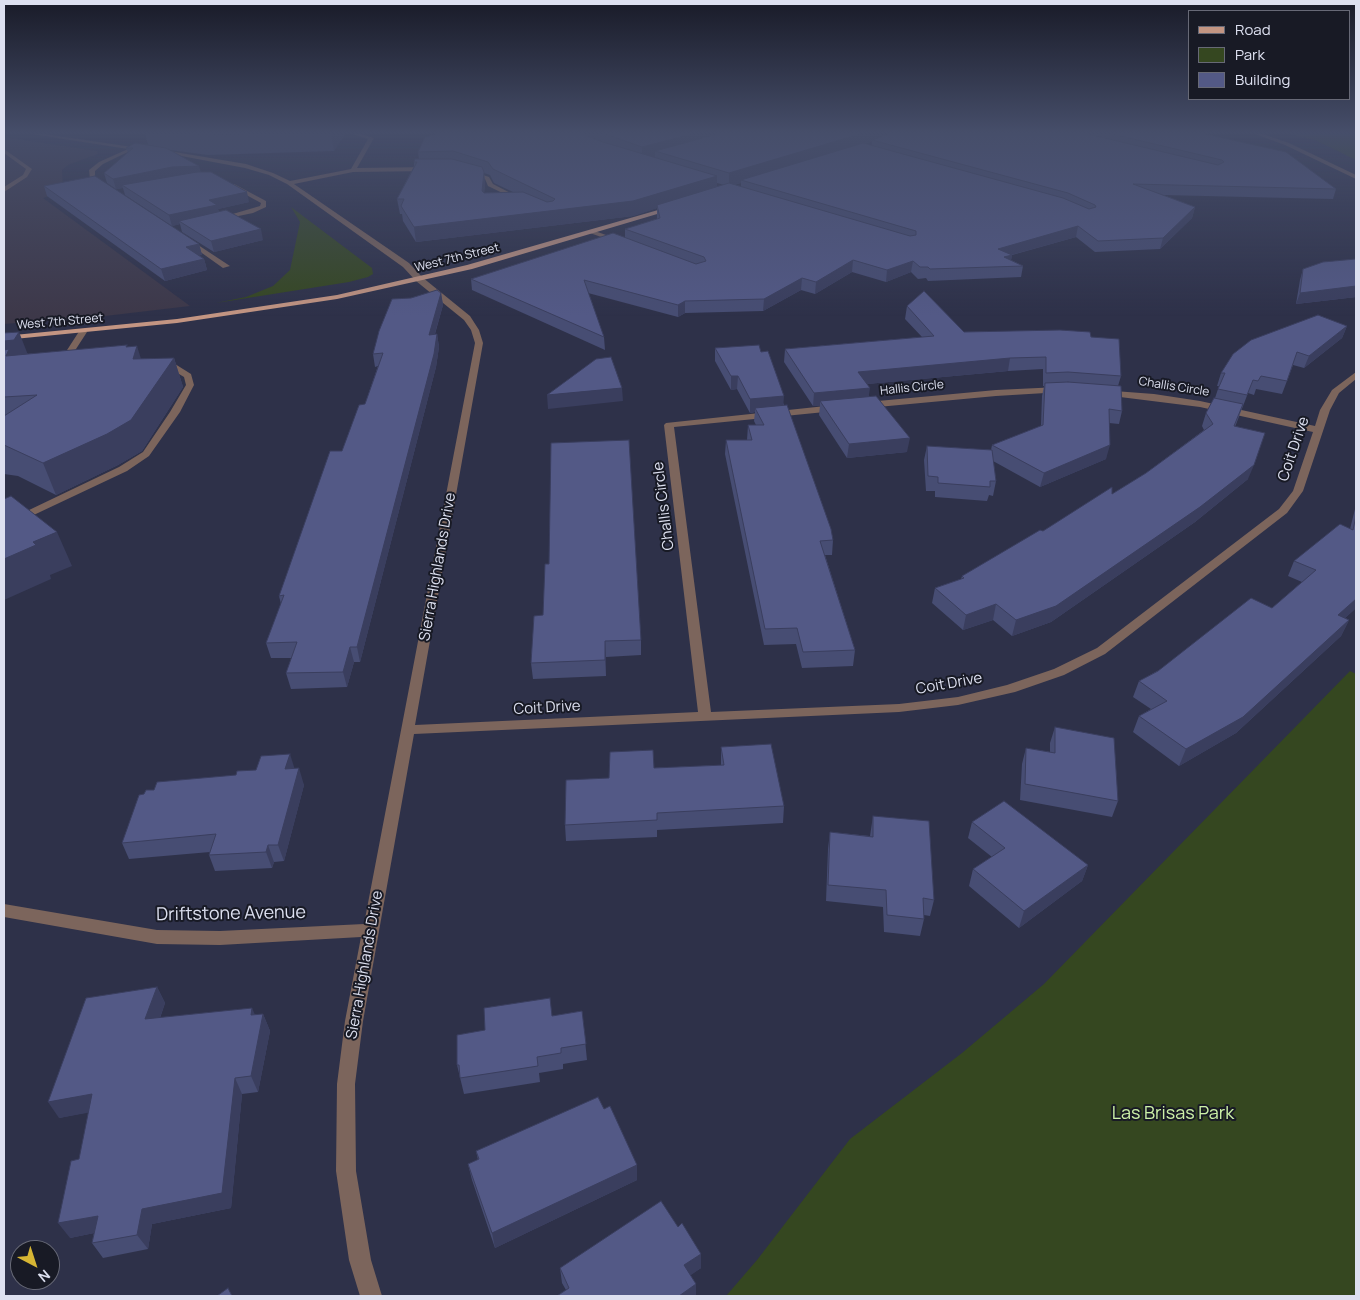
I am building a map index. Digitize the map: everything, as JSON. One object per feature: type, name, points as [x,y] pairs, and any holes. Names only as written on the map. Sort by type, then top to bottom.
[{"type":"main road","name":"West 7th Street","points":[[4,338],[83,332],[277,307],[419,279],[502,258],[676,206]]},
{"type":"street","points":[[216,220],[251,212],[263,207],[264,202],[250,195]]},
{"type":"street","name":"Sierra Highlands Drive","points":[[306,195],[406,265],[419,279],[467,318],[475,330],[478,343],[370,930],[354,1021],[346,1084],[346,1171],[360,1260],[371,1296]]},
{"type":"street","points":[[506,203],[526,203],[509,195]]},
{"type":"street","points":[[592,232],[628,245]]},
{"type":"street","points":[[180,235],[226,266]]},
{"type":"street","points":[[59,369],[83,332]]},
{"type":"street","points":[[4,526],[124,469],[146,454],[175,412],[190,385],[188,376],[172,366],[150,362]]},
{"type":"street","name":"Coit Drive","points":[[408,730],[899,708],[958,701],[1010,689],[1059,672],[1101,650],[1283,510],[1298,491],[1325,410],[1335,392],[1356,375]]},
{"type":"street","name":"Hallis Circle","points":[[861,406],[1023,391],[1065,390]]},
{"type":"street","name":"Challis Circle","points":[[1090,391],[1154,397],[1191,403],[1318,430]]},
{"type":"street","name":"Challis Circle","points":[[705,717],[669,425],[842,408]]},
{"type":"street","name":"Driftstone Avenue","points":[[4,911],[157,937],[220,938],[370,930]]},
{"type":"shaded area","points":[[4,195],[53,195],[43,198],[190,306],[105,316],[4,324]]},
{"type":"green space","points":[[291,207],[372,268],[373,274],[349,282],[216,303],[246,297],[273,286],[290,270],[300,222]]},
{"type":"green space","name":"Las Brisas Park","points":[[1350,671],[1356,674],[1356,1296],[726,1296],[757,1260],[850,1139],[962,1053],[1044,984]]},
{"type":"building","points":[[56,195],[124,195],[199,244],[186,247],[204,259],[161,269]]},
{"type":"building","points":[[137,195],[234,195],[209,200],[217,205],[169,215]]},
{"type":"building","points":[[399,195],[529,195],[547,202],[555,199],[546,195],[654,195],[633,201],[414,227],[401,206],[404,199],[397,199]]},
{"type":"building","points":[[691,195],[769,195],[910,236],[916,235],[916,231],[791,195],[1051,195],[1089,209],[1096,207],[1072,195],[1162,195],[1195,207],[1163,238],[1098,241],[1078,226],[998,249],[1012,255],[1004,257],[1023,266],[930,269],[928,267],[920,267],[913,261],[887,270],[853,260],[816,282],[802,278],[764,299],[685,301],[678,305],[584,280],[604,337],[471,279],[613,233],[696,264],[706,261],[704,257],[625,229],[660,218],[657,205]]},
{"type":"building","points":[[226,210],[261,229],[211,241],[179,221]]},
{"type":"building","points":[[1356,259],[1356,286],[1300,293],[1303,269],[1323,262]]},
{"type":"building","points":[[437,290],[441,293],[429,335],[437,334],[434,354],[357,647],[350,647],[343,672],[286,673],[297,642],[266,643],[284,595],[279,596],[330,451],[342,451],[359,405],[365,404],[383,353],[373,354],[379,331],[392,299],[411,298]]},
{"type":"building","points":[[924,291],[964,332],[1060,330],[1090,332],[1091,337],[1119,339],[1121,376],[1068,372],[1046,373],[1046,357],[1010,358],[858,372],[870,388],[814,393],[785,349],[934,336],[907,306]]},
{"type":"building","points":[[1318,315],[1347,326],[1309,356],[1297,352],[1287,381],[1261,376],[1258,381],[1253,380],[1247,395],[1218,389],[1225,373],[1221,373],[1233,354],[1251,340]]},
{"type":"building","points":[[19,332],[14,340],[4,341],[4,333]]},
{"type":"building","points":[[127,345],[126,347],[137,346],[133,359],[174,358],[131,420],[107,434],[43,463],[4,445],[4,416],[37,395],[4,397],[4,350],[9,349],[6,356]]},
{"type":"building","points":[[759,345],[761,352],[768,351],[784,396],[750,399],[738,376],[731,376],[715,348]]},
{"type":"building","points":[[611,357],[622,388],[547,395],[596,359]]},
{"type":"building","points":[[1068,382],[1121,386],[1122,411],[1109,409],[1110,445],[1044,473],[992,445],[1043,425],[1045,383]]},
{"type":"building","points":[[876,396],[910,438],[849,444],[820,401]]},
{"type":"building","points":[[1214,398],[1243,404],[1234,426],[1265,433],[1254,465],[1200,507],[1056,606],[1016,620],[996,604],[966,615],[935,588],[964,578],[962,576],[1040,530],[1043,531],[1112,487],[1112,494],[1146,473],[1213,424],[1206,413]]},
{"type":"building","points":[[787,405],[831,529],[833,540],[820,541],[855,650],[803,652],[797,628],[765,629],[726,440],[752,440],[748,425],[764,425],[755,408]]},
{"type":"building","points":[[629,440],[641,640],[605,641],[605,660],[531,663],[534,616],[543,615],[545,564],[549,564],[551,443]]},
{"type":"building","points":[[927,446],[992,450],[996,481],[990,481],[990,487],[938,483],[938,477],[928,476]]},
{"type":"building","points":[[11,496],[57,532],[33,542],[36,545],[4,559],[4,499]]},
{"type":"building","points":[[1356,516],[1356,599],[1338,615],[1349,620],[1243,717],[1186,749],[1139,716],[1167,701],[1139,681],[1158,671],[1251,598],[1272,608],[1316,570],[1294,561],[1340,524],[1353,530]]},
{"type":"building","points":[[1055,727],[1114,738],[1118,801],[1025,784],[1026,748],[1055,753]]},
{"type":"building","points":[[771,744],[784,806],[657,813],[657,820],[565,825],[566,780],[609,778],[610,752],[653,750],[654,768],[724,765],[721,747]]},
{"type":"building","points":[[290,754],[285,769],[299,768],[278,845],[268,845],[266,852],[209,855],[216,834],[122,843],[139,795],[144,794],[146,790],[154,790],[157,782],[236,775],[237,771],[256,770],[261,756]]},
{"type":"building","points":[[1004,801],[1088,865],[1024,911],[973,869],[1005,848],[972,822]]},
{"type":"building","points":[[873,816],[929,821],[934,900],[923,898],[924,919],[887,915],[886,890],[828,885],[830,832],[873,837]]},
{"type":"building","points":[[157,987],[145,1019],[252,1008],[251,1015],[263,1014],[251,1076],[235,1078],[222,1193],[142,1209],[137,1235],[92,1243],[98,1216],[58,1223],[71,1161],[79,1159],[92,1094],[48,1102],[86,998]]},
{"type":"building","points":[[550,998],[552,1016],[582,1011],[586,1044],[561,1048],[561,1053],[537,1057],[538,1066],[460,1078],[459,1065],[457,1065],[457,1035],[485,1030],[484,1008]]},
{"type":"building","points":[[598,1097],[604,1109],[610,1106],[637,1165],[492,1233],[468,1164],[479,1159],[476,1151]]},
{"type":"building","points":[[661,1201],[678,1227],[682,1223],[701,1254],[684,1265],[696,1284],[679,1296],[557,1296],[569,1288],[560,1268]]},
{"type":"building","points":[[228,1288],[232,1296],[217,1296]]}]
